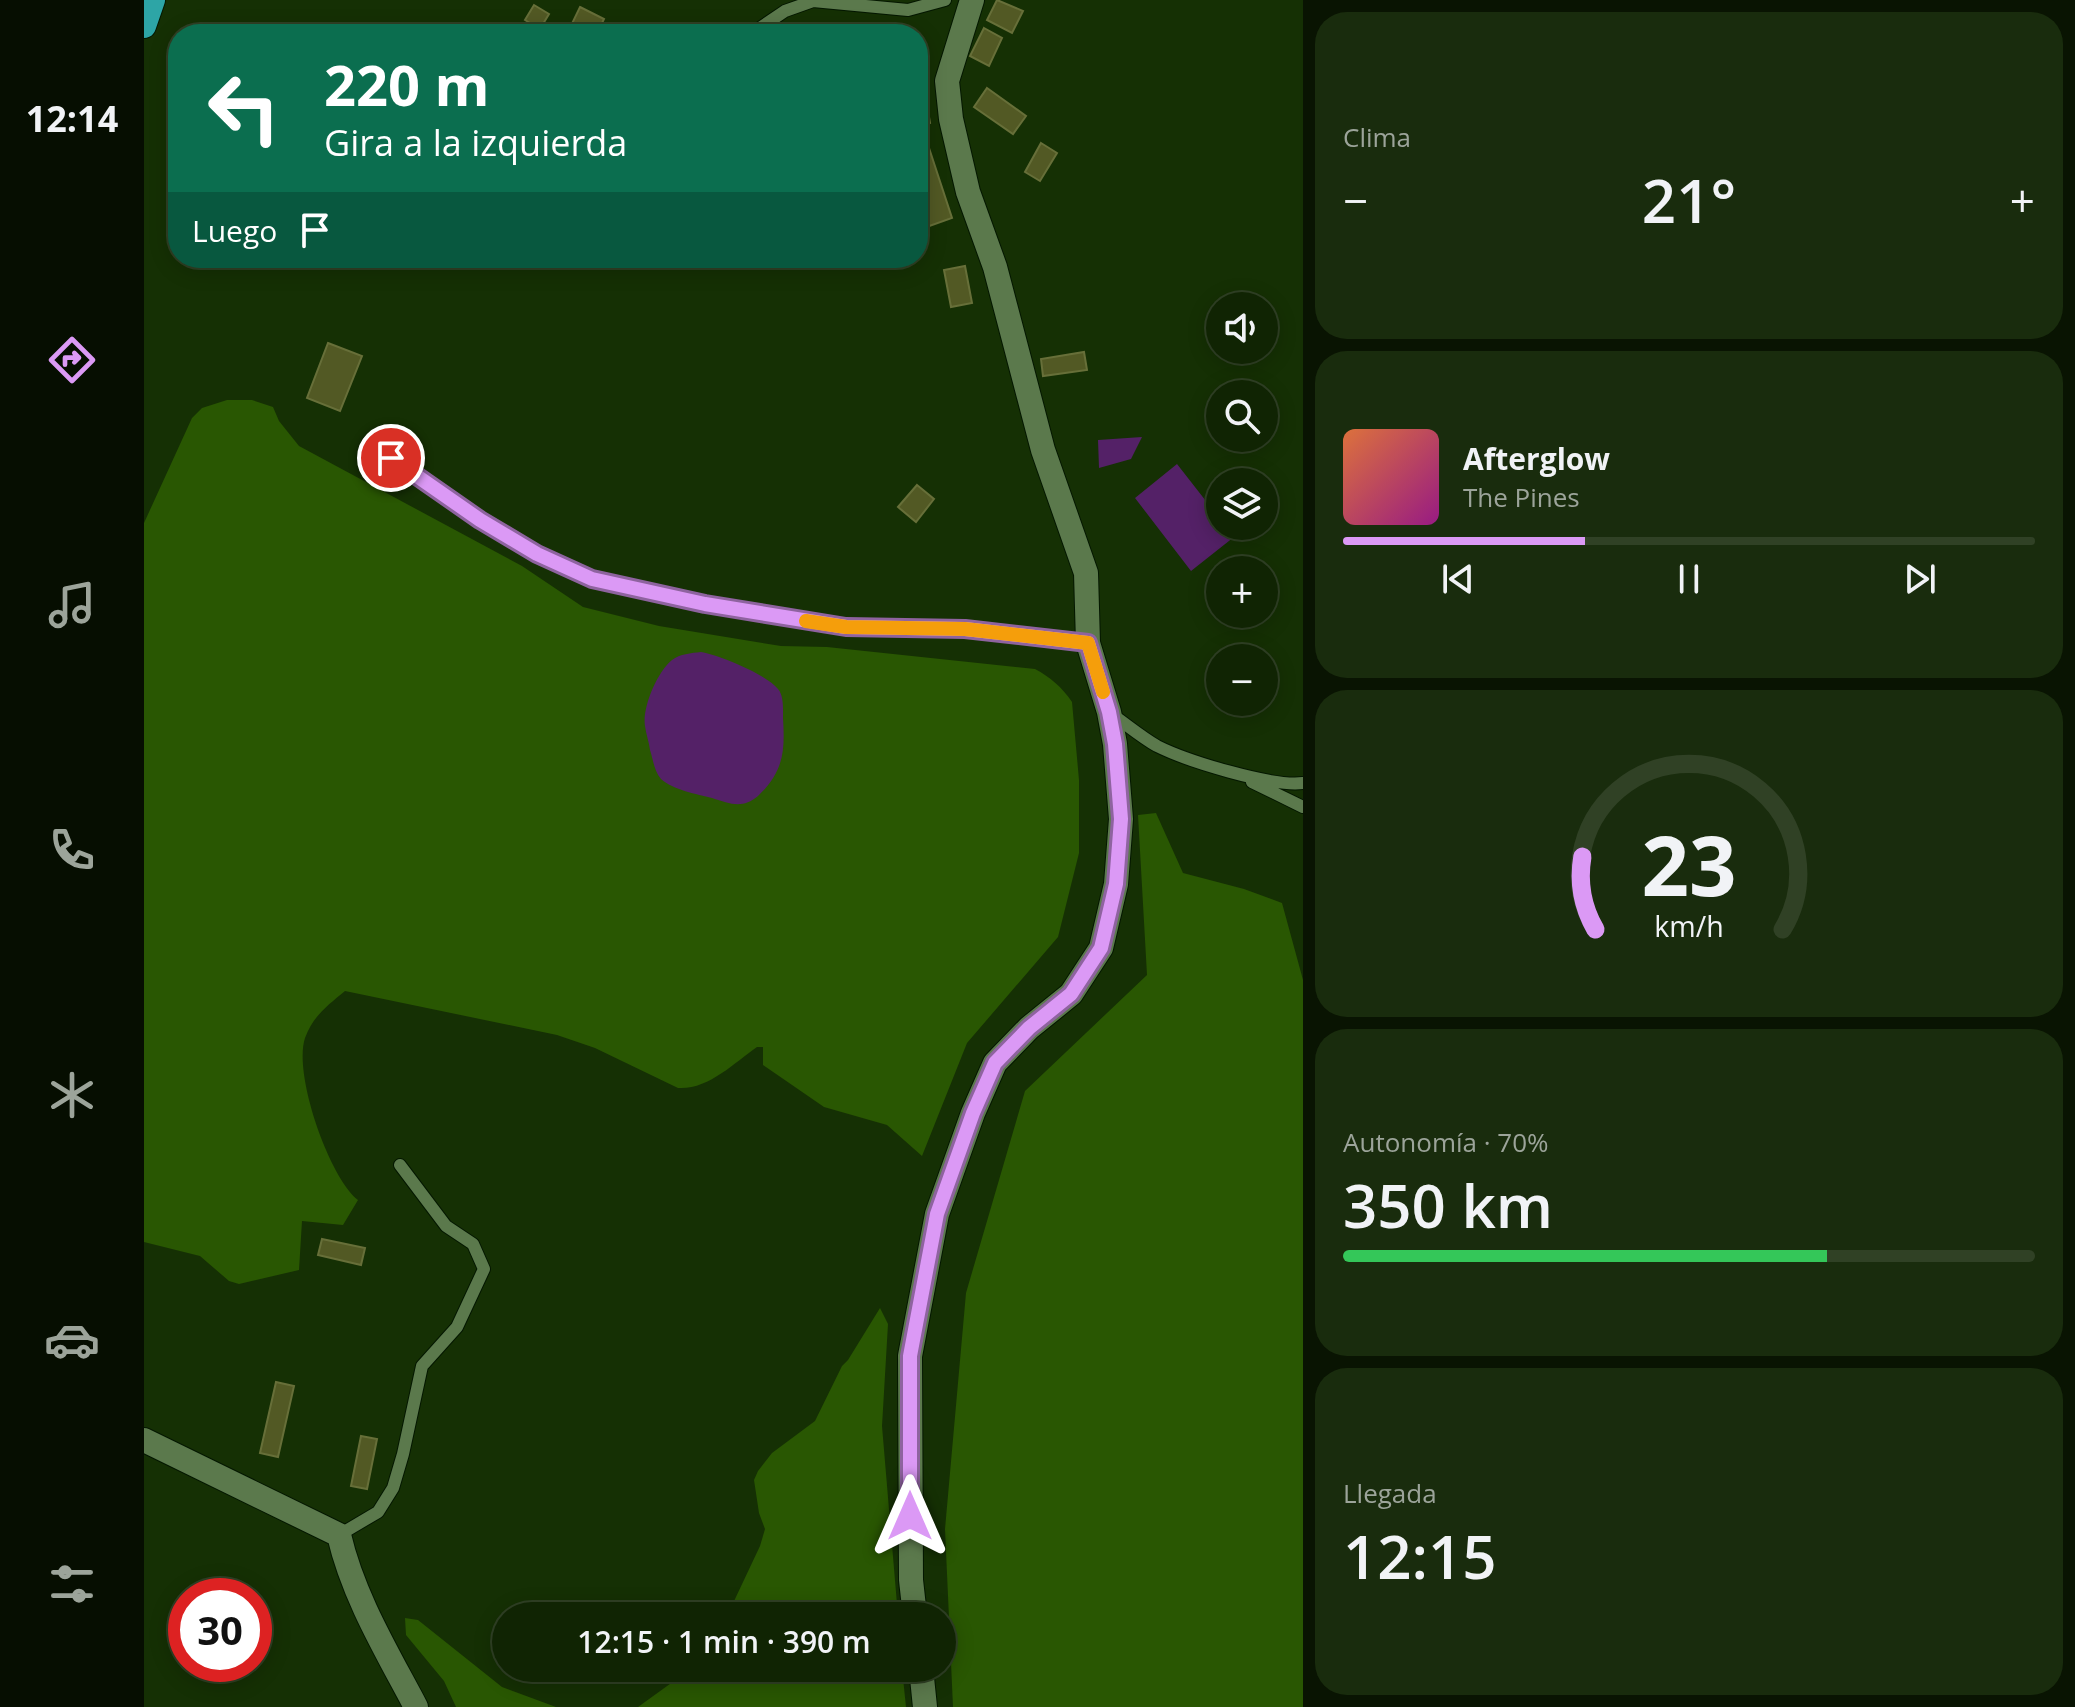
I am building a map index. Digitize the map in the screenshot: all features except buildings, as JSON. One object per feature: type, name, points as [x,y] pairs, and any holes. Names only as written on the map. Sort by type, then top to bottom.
[{"type":"highway","points":[[144,26],[153,0]]},
{"type":"street","points":[[913,1602],[910,1356],[937,1214],[973,1113],[995,1063],[1029,1028],[1071,994],[1101,948],[1116,884],[1121,819],[1109,712],[1088,643],[1086,573],[1043,450],[995,267],[968,192],[951,119],[947,81],[972,0]]},
{"type":"street","points":[[144,1440],[339,1535],[373,1627],[416,1707]]},
{"type":"street","points":[[922,1682],[925,1707]]},
{"type":"lane","points":[[766,24],[785,11],[813,1],[908,10],[945,0]]},
{"type":"lane","points":[[368,443],[480,520],[537,554],[592,579],[705,604],[846,627],[965,629],[1088,643]]},
{"type":"lane","points":[[1109,712],[1158,746],[1237,774],[1303,807]]},
{"type":"lane","points":[[1237,774],[1290,785],[1303,783]]},
{"type":"lane","points":[[339,1535],[378,1512],[393,1488],[422,1366],[457,1327],[484,1269],[473,1244],[446,1226],[400,1165]]},
{"type":"green space","points":[[227,400],[252,400],[273,407],[279,421],[299,446],[522,566],[583,607],[659,626],[781,646],[827,647],[1035,669],[1064,692],[1072,702],[1079,780],[1079,853],[1058,937],[967,1043],[922,1156],[887,1125],[824,1107],[763,1065],[763,1047],[757,1047],[730,1068],[700,1085],[678,1088],[595,1048],[557,1035],[345,991],[312,1023],[305,1038],[303,1054],[309,1099],[325,1148],[347,1188],[358,1200],[343,1225],[302,1221],[299,1270],[239,1284],[229,1281],[200,1256],[144,1242],[144,523],[192,418],[202,408]]},
{"type":"green space","points":[[1156,813],[1183,873],[1282,903],[1303,980],[1303,1707],[953,1707],[956,1602],[948,1602],[945,1529],[966,1293],[1025,1091],[1147,975],[1138,815]]},
{"type":"green space","points":[[880,1308],[888,1324],[882,1426],[897,1602],[734,1602],[765,1529],[754,1480],[758,1471],[772,1453],[815,1421],[842,1366]]},
{"type":"green space","points":[[405,1618],[418,1620],[492,1682],[556,1707],[456,1707],[444,1681],[406,1635]]},
{"type":"green space","points":[[673,1682],[903,1682],[906,1707],[638,1707]]},
{"type":"shaded area","points":[[1142,437],[1131,459],[1099,468],[1098,440]]},
{"type":"shaded area","points":[[1177,464],[1206,501],[1206,540],[1230,540],[1206,556],[1191,571],[1135,498]]},
{"type":"shaded area","points":[[701,652],[753,671],[772,683],[781,695],[784,741],[781,760],[767,787],[747,803],[731,803],[678,789],[661,779],[654,765],[645,718],[652,691],[672,660]]},
{"type":"slow traffic","points":[[806,621],[846,627],[965,629],[1088,643],[1103,692]]},
{"type":"route","points":[[391,458],[480,520],[537,554],[592,579],[705,604],[846,627],[965,629],[1088,643],[1109,712],[1115,744],[1121,819],[1116,884],[1101,948],[1071,994],[1029,1028],[995,1063],[973,1113],[937,1214],[910,1356],[910,1516]]}]
